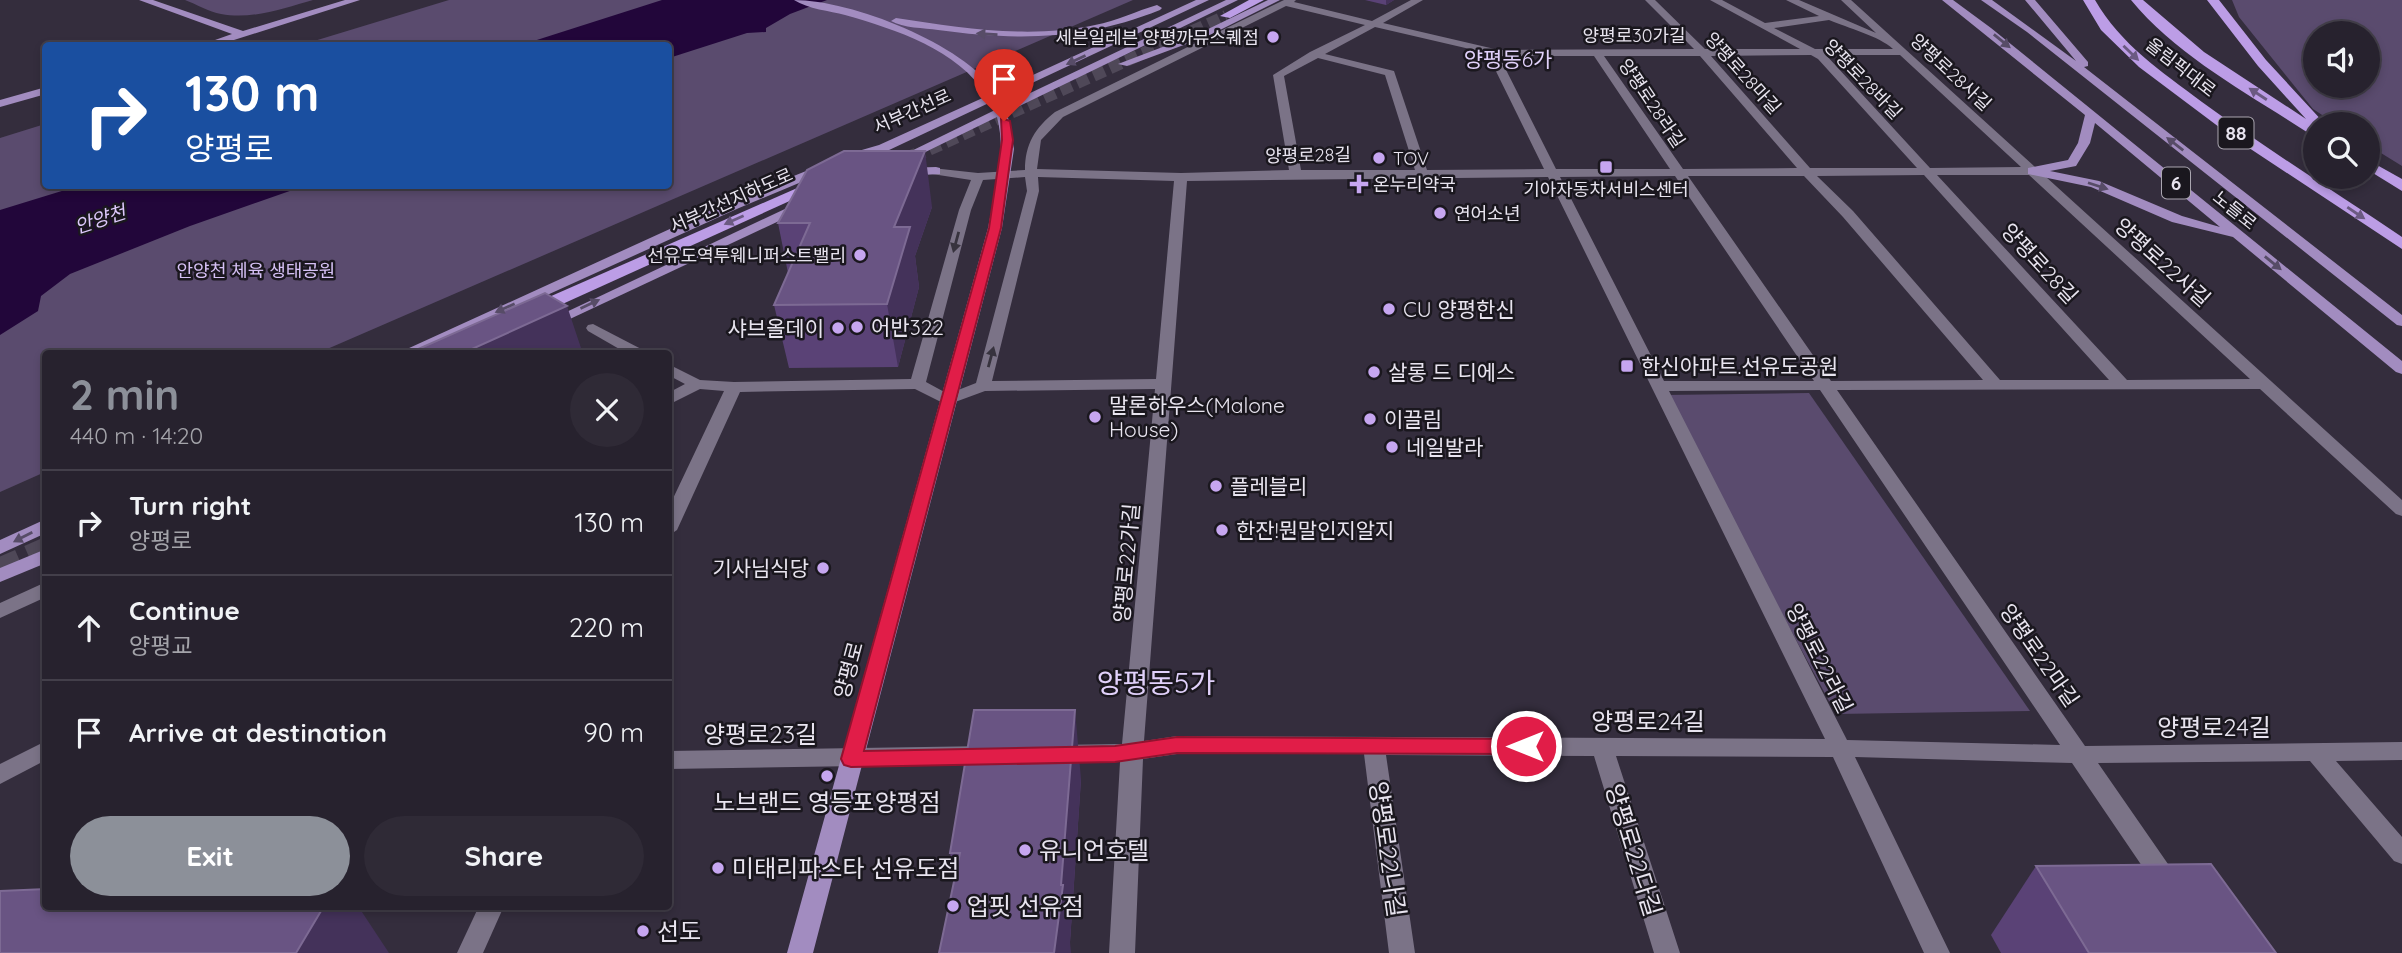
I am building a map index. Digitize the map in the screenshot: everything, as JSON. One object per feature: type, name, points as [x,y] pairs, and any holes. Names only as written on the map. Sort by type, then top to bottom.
[{"type":"highway","points":[[1226,16],[1258,0]]},
{"type":"highway","points":[[2074,0],[2105,28]]},
{"type":"highway","name":"올림픽대로","points":[[2089,0],[2105,28],[2143,64],[2236,133],[2402,244]]},
{"type":"highway","name":"올림픽대로","points":[[2137,0],[2160,24],[2234,78],[2303,123]]},
{"type":"highway","points":[[2213,0],[2262,63],[2308,112]]},
{"type":"highway","name":"서부간선지하도로","points":[[449,350],[840,178],[883,148]]},
{"type":"highway","points":[[2380,172],[2402,186]]},
{"type":"main road","points":[[144,0],[242,34]]},
{"type":"main road","points":[[177,0],[222,18],[219,25]]},
{"type":"main road","points":[[216,42],[355,0]]},
{"type":"main road","points":[[799,0],[855,15],[951,30],[1008,35],[1068,32],[1127,21],[1166,5]]},
{"type":"main road","name":"서부간선로","points":[[412,350],[734,205],[852,157],[883,148],[1204,0]]},
{"type":"main road","name":"서부간선로","points":[[936,171],[886,170],[1233,0]]},
{"type":"main road","name":"노들로","points":[[1947,0],[2091,114],[2402,369]]},
{"type":"main road","name":"노들로","points":[[1986,0],[2104,88],[2402,322]]},
{"type":"main road","points":[[2000,0],[2029,30]]},
{"type":"main road","points":[[2030,0],[2104,88]]},
{"type":"main road","points":[[1034,97],[1181,43],[1284,1]]},
{"type":"main road","name":"양평로","points":[[800,953],[995,228],[1008,140],[995,99],[977,74],[953,56],[894,28],[855,15]]},
{"type":"main road","points":[[0,104],[42,91]]},
{"type":"main road","points":[[2032,171],[2072,163],[2084,143],[2091,114]]},
{"type":"main road","points":[[933,145],[923,155],[925,161],[936,171]]},
{"type":"main road","points":[[2032,171],[2095,184],[2177,219],[2240,236]]},
{"type":"main road","points":[[541,327],[840,178]]},
{"type":"main road","points":[[0,548],[42,527]]},
{"type":"main road","points":[[0,577],[42,557]]},
{"type":"main road","points":[[0,577],[42,567]]},
{"type":"street","points":[[1296,174],[1279,75],[1418,0]]},
{"type":"street","name":"양평로28마길","points":[[1650,0],[1703,52],[1807,172]]},
{"type":"street","name":"양평로28바길","points":[[1715,0],[1815,52],[1926,171]]},
{"type":"street","points":[[1791,0],[1869,34],[1890,39]]},
{"type":"street","name":"양평로28사길","points":[[1846,0],[2032,171]]},
{"type":"street","points":[[983,386],[1033,191],[1033,146],[1038,132],[1055,116],[1284,1]]},
{"type":"street","name":"양평로30가길","points":[[1284,1],[1492,53],[1904,52]]},
{"type":"street","name":"양평로28바길","points":[[1765,26],[1829,17]]},
{"type":"street","name":"양평로22라길","points":[[1492,53],[1839,748],[1937,953]]},
{"type":"street","name":"양평로28라길","points":[[1597,53],[1679,172]]},
{"type":"street","points":[[1314,54],[1390,73],[1422,173]]},
{"type":"street","name":"양평로28길","points":[[936,171],[978,177],[1031,173],[1181,177],[1422,173],[2032,171]]},
{"type":"street","name":"양평로28길","points":[[1926,171],[2122,384]]},
{"type":"street","name":"양평로22사길","points":[[2032,171],[2402,510]]},
{"type":"street","name":"양평로22마길","points":[[1679,172],[2178,897]]},
{"type":"street","points":[[1807,172],[1848,214],[1996,385]]},
{"type":"street","points":[[918,384],[965,209],[978,177]]},
{"type":"street","name":"양평로22가길","points":[[1122,953],[1132,752],[1181,177]]},
{"type":"street","points":[[593,328],[633,350]]},
{"type":"street","points":[[672,371],[697,384],[734,387],[918,384],[947,400],[983,386],[1163,384]]},
{"type":"street","points":[[672,398],[697,384]]},
{"type":"street","points":[[1659,386],[2265,384]]},
{"type":"street","points":[[672,521],[734,387]]},
{"type":"street","points":[[0,611],[42,591]]},
{"type":"street","name":"양평로24길","points":[[1036,755],[1132,752],[1177,745],[1839,748],[2079,752],[2110,755],[2402,751]]},
{"type":"street","name":"양평로22나길","points":[[1374,746],[1402,953]]},
{"type":"street","name":"양평로22다길","points":[[1602,747],[1667,953]]},
{"type":"street","points":[[0,775],[42,751]]},
{"type":"street","points":[[2316,753],[2402,854]]},
{"type":"street","points":[[851,759],[1010,755]]},
{"type":"street","name":"양평로23길","points":[[672,760],[851,759]]},
{"type":"street","points":[[470,953],[490,910]]},
{"type":"green space","points":[[185,0],[313,0],[268,12],[233,15],[216,13]]},
{"type":"green space","name":"안양천 체육 생태공원","points":[[449,0],[1133,0],[325,350],[42,350],[42,473],[0,492],[0,138],[42,125],[42,189],[672,189],[672,42],[311,42]]},
{"type":"green space","points":[[2232,0],[2402,0],[2402,166],[2380,152],[2380,112],[2318,112],[2304,98],[2380,98],[2380,21],[2303,21],[2303,97],[2239,17]]},
{"type":"green space","points":[[1809,393],[2030,711],[1836,714],[1664,395]]},
{"type":"water","points":[[662,0],[827,0],[790,14],[766,28],[766,32],[747,33],[672,57],[672,42],[531,42]]},
{"type":"water","name":"안양천","points":[[68,189],[295,189],[190,226],[70,274],[41,296],[38,311],[0,335],[0,210]]},
{"type":"building","points":[[844,151],[925,151],[894,227],[910,227],[887,304],[774,305],[810,223],[778,223],[807,170]]},
{"type":"building","points":[[545,293],[567,306],[470,350],[416,350]]},
{"type":"building","points":[[974,710],[1075,710],[1063,885],[1054,953],[939,953],[960,853],[950,853]]},
{"type":"building","points":[[2211,864],[2276,953],[2089,953],[2036,866]]},
{"type":"building","points":[[42,889],[42,910],[322,910],[296,953],[0,953],[0,891]]},
{"type":"tunnel","points":[[913,157],[1226,16]]},
{"type":"tunnel","points":[[905,161],[917,156]]},
{"type":"tunnel","points":[[0,568],[42,550]]},
{"type":"place","name":"세븐일레븐 양평까뮤스퀘점","points":[[1273,37]]},
{"type":"place","name":"TOV","points":[[1379,158]]},
{"type":"place","name":"기아자동차서비스센터","points":[[1606,167]]},
{"type":"place","name":"온누리약국","points":[[1359,184]]},
{"type":"place","name":"연어소년","points":[[1440,213]]},
{"type":"place","name":"선유도역투웨니퍼스트밸리","points":[[860,255]]},
{"type":"place","name":"CU 양평한신","points":[[1389,309]]},
{"type":"place","name":"어반322","points":[[857,327]]},
{"type":"place","name":"샤브올데이","points":[[838,328]]},
{"type":"place","name":"한신아파트.선유도공원","points":[[1627,366]]},
{"type":"place","name":"살롱 드 디에스","points":[[1374,372]]},
{"type":"place","name":"말론하우스(Malone House)","points":[[1095,417]]},
{"type":"place","name":"이끌림","points":[[1370,419]]},
{"type":"place","name":"네일발라","points":[[1392,447]]},
{"type":"place","name":"플레블리","points":[[1216,486]]},
{"type":"place","name":"한잔!뭔말인지알지","points":[[1222,530]]},
{"type":"place","name":"기사님식당","points":[[823,568]]},
{"type":"place","name":"노브랜드 영등포양평점","points":[[827,776]]},
{"type":"place","name":"유니언호텔","points":[[1025,850]]},
{"type":"place","name":"미태리파스타 선유도점","points":[[718,868]]},
{"type":"place","name":"업핏 선유점","points":[[953,906]]},
{"type":"place","name":"선도","points":[[643,931]]},
{"type":"district","name":"양평동6가","points":[[1508,59]]},
{"type":"district","name":"양평동5가","points":[[1156,682]]},
{"type":"route","points":[[1004,121],[1008,140],[995,228],[851,759],[1115,754],[1177,745],[1526,746]]}]
